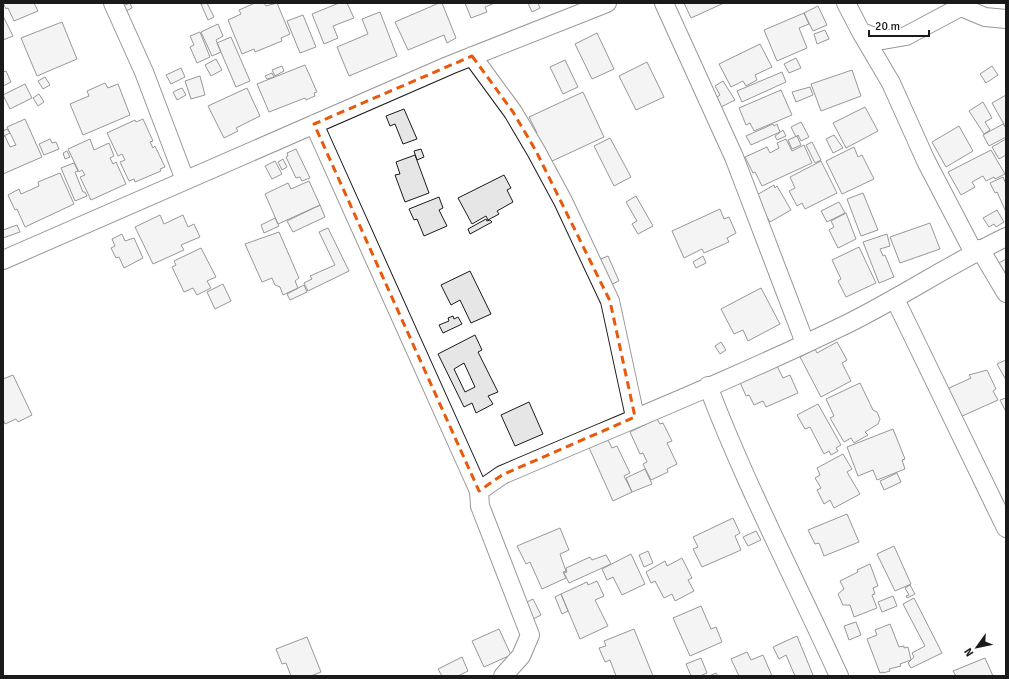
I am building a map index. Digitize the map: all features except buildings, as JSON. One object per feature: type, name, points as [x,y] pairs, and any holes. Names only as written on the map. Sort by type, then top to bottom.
[{"type":"street","points":[[113,3],[144,72],[185,180]]},
{"type":"street","points":[[3,260],[472,56],[607,3]]},
{"type":"street","points":[[664,3],[734,157],[805,344]]},
{"type":"street","points":[[846,3],[891,83],[926,162],[977,251],[1006,293]]},
{"type":"street","points":[[861,32],[883,40],[906,36],[965,5],[985,17],[1006,19]]},
{"type":"street","points":[[472,56],[513,112],[536,151],[563,201],[610,301],[635,417]]},
{"type":"street","points":[[314,124],[479,491],[480,506],[530,635],[521,656],[502,676]]},
{"type":"street","points":[[479,491],[502,475],[805,344],[895,299],[977,251],[1006,237]]},
{"type":"street","points":[[895,299],[1006,528]]},
{"type":"street","points":[[708,386],[728,440],[753,496],[813,617],[839,676]]},
{"type":"highlighted area","points":[[472,56],[513,112],[536,151],[610,301],[635,417],[502,475],[479,491],[314,124]]}]
